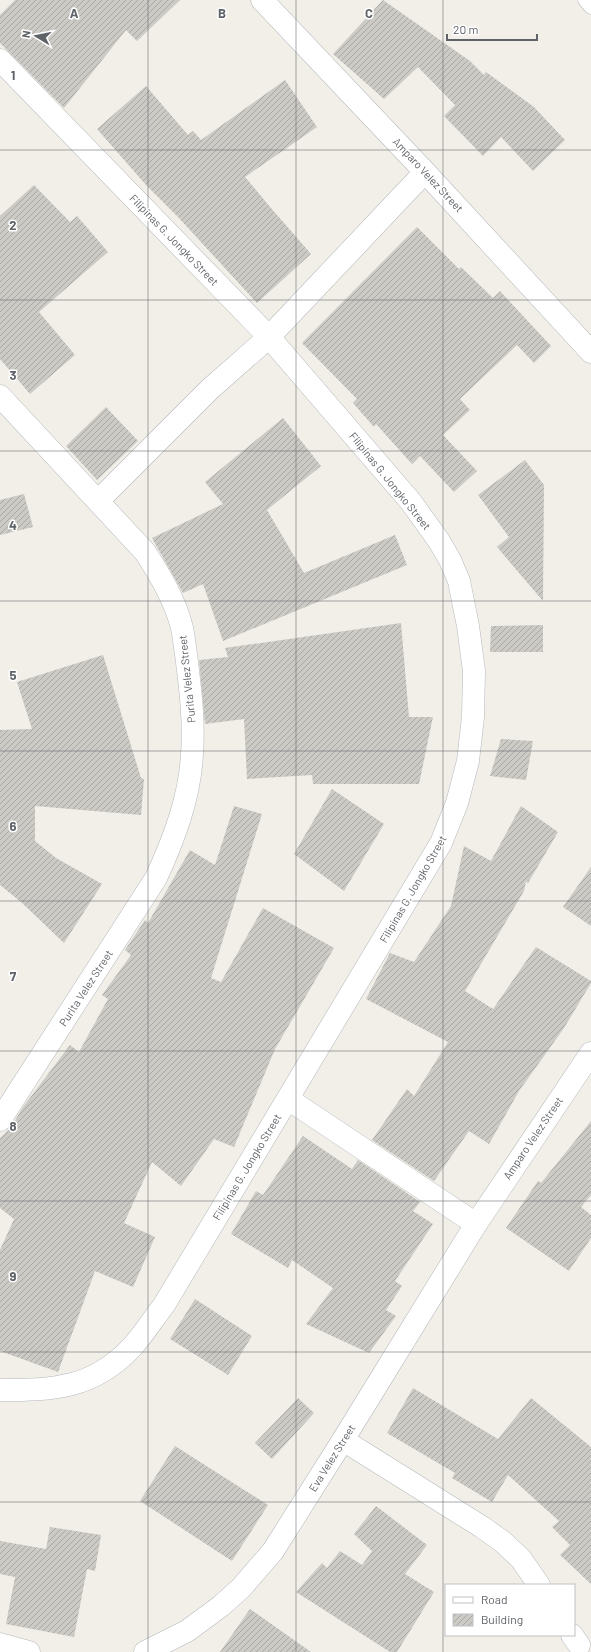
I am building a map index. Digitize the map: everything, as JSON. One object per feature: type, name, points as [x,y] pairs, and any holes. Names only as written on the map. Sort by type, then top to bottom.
[{"type":"street","name":"Amparo Velez Street","points":[[262,0],[425,172],[591,352]]},
{"type":"street","name":"Filipinas G. Jongko Street","points":[[0,60],[269,337],[411,502],[439,541],[450,560],[459,581],[464,603],[474,671],[473,717],[468,762],[457,803],[441,843],[164,1305],[132,1347],[111,1366],[85,1381],[56,1388],[0,1390]]},
{"type":"street","points":[[98,501],[210,389],[269,337],[425,172]]},
{"type":"street","name":"Purita Velez Street","points":[[0,396],[145,552],[165,585],[181,626],[192,711],[192,754],[190,776],[180,818],[166,858],[156,878],[0,1120]]},
{"type":"street","name":"Amparo Velez Street","points":[[476,1224],[591,1053]]},
{"type":"street","points":[[288,1099],[476,1224]]},
{"type":"street","name":"Eva Velez Street","points":[[145,1652],[187,1631],[221,1606],[241,1588],[273,1551],[476,1224]]},
{"type":"street","points":[[343,1440],[482,1527],[503,1542],[521,1559],[538,1584]]},
{"type":"street","points":[[0,1644],[29,1652]]},
{"type":"lane","points":[[585,0],[591,7]]},
{"type":"building","points":[[15,0],[180,0],[137,41],[126,30],[64,108],[0,43],[0,15]]},
{"type":"building","points":[[383,0],[470,61],[484,75],[486,72],[534,107],[565,140],[533,171],[501,137],[483,156],[444,116],[455,105],[418,67],[384,99],[333,54]]},
{"type":"building","points":[[285,80],[317,127],[245,177],[311,254],[257,303],[178,217],[146,185],[97,129],[146,86],[188,135],[193,131],[201,140]]},
{"type":"building","points":[[34,185],[70,222],[77,216],[108,252],[39,312],[75,355],[30,394],[0,359],[0,216]]},
{"type":"building","points":[[417,227],[459,269],[461,267],[493,298],[500,291],[551,346],[534,363],[517,345],[460,399],[470,410],[443,435],[477,471],[454,492],[420,456],[412,464],[376,424],[374,427],[353,403],[357,399],[302,343]]},
{"type":"building","points":[[106,407],[138,441],[97,480],[66,446]]},
{"type":"building","points":[[283,418],[321,466],[267,510],[304,573],[395,535],[407,565],[223,641],[203,584],[183,593],[152,538],[223,504],[205,482]]},
{"type":"building","points":[[525,460],[544,485],[543,601],[497,547],[509,537],[478,495]]},
{"type":"building","points":[[24,494],[33,527],[0,535],[0,500]]},
{"type":"building","points":[[401,623],[409,717],[433,717],[419,784],[313,784],[312,775],[247,779],[244,719],[205,724],[199,660],[228,657],[225,648]]},
{"type":"building","points":[[543,625],[543,652],[490,652],[491,626]]},
{"type":"building","points":[[103,655],[141,778],[144,779],[141,815],[35,806],[35,841],[56,858],[102,884],[64,943],[21,902],[0,885],[0,730],[32,729],[17,682]]},
{"type":"building","points":[[501,739],[533,741],[526,780],[490,776]]},
{"type":"building","points":[[332,789],[384,824],[344,891],[294,854]]},
{"type":"building","points":[[234,806],[262,814],[211,978],[221,982],[263,908],[334,948],[275,1049],[234,1147],[214,1139],[181,1186],[152,1162],[124,1223],[155,1237],[133,1287],[95,1271],[58,1372],[0,1351],[0,1250],[14,1219],[0,1208],[0,1138],[11,1127],[23,1107],[70,1045],[79,1052],[108,999],[102,995],[131,955],[125,950],[145,920],[148,923],[190,850],[215,865]]},
{"type":"building","points":[[521,806],[558,832],[528,883],[526,881],[524,891],[465,991],[493,1009],[536,947],[591,981],[591,983],[564,1028],[519,1091],[489,1144],[469,1131],[434,1181],[372,1140],[407,1089],[414,1096],[448,1042],[366,999],[390,953],[414,962],[451,906],[464,846],[491,861]]},
{"type":"building","points":[[591,867],[591,926],[563,907]]},
{"type":"building","points":[[591,1121],[591,1195],[581,1207],[591,1215],[591,1238],[569,1271],[506,1228],[538,1181],[541,1183]]},
{"type":"building","points":[[303,1136],[352,1169],[358,1160],[420,1202],[413,1211],[433,1224],[395,1281],[402,1286],[386,1310],[396,1316],[369,1353],[306,1324],[333,1288],[292,1260],[288,1268],[231,1234],[256,1191],[263,1195]]},
{"type":"building","points":[[195,1299],[252,1336],[228,1375],[170,1339]]},
{"type":"building","points":[[413,1388],[498,1439],[531,1398],[591,1447],[591,1584],[560,1555],[570,1545],[552,1527],[559,1521],[508,1475],[492,1502],[452,1478],[455,1473],[387,1433]]},
{"type":"building","points":[[298,1398],[314,1413],[272,1459],[255,1443]]},
{"type":"building","points":[[175,1446],[268,1505],[232,1561],[140,1501]]},
{"type":"building","points":[[376,1506],[427,1545],[405,1574],[434,1592],[397,1652],[390,1652],[296,1592],[322,1563],[327,1568],[340,1551],[362,1565],[372,1551],[354,1534]]},
{"type":"building","points":[[50,1527],[101,1535],[95,1571],[87,1569],[74,1637],[6,1624],[15,1577],[0,1574],[0,1541],[46,1549]]},
{"type":"building","points":[[250,1609],[311,1652],[220,1652]]}]
